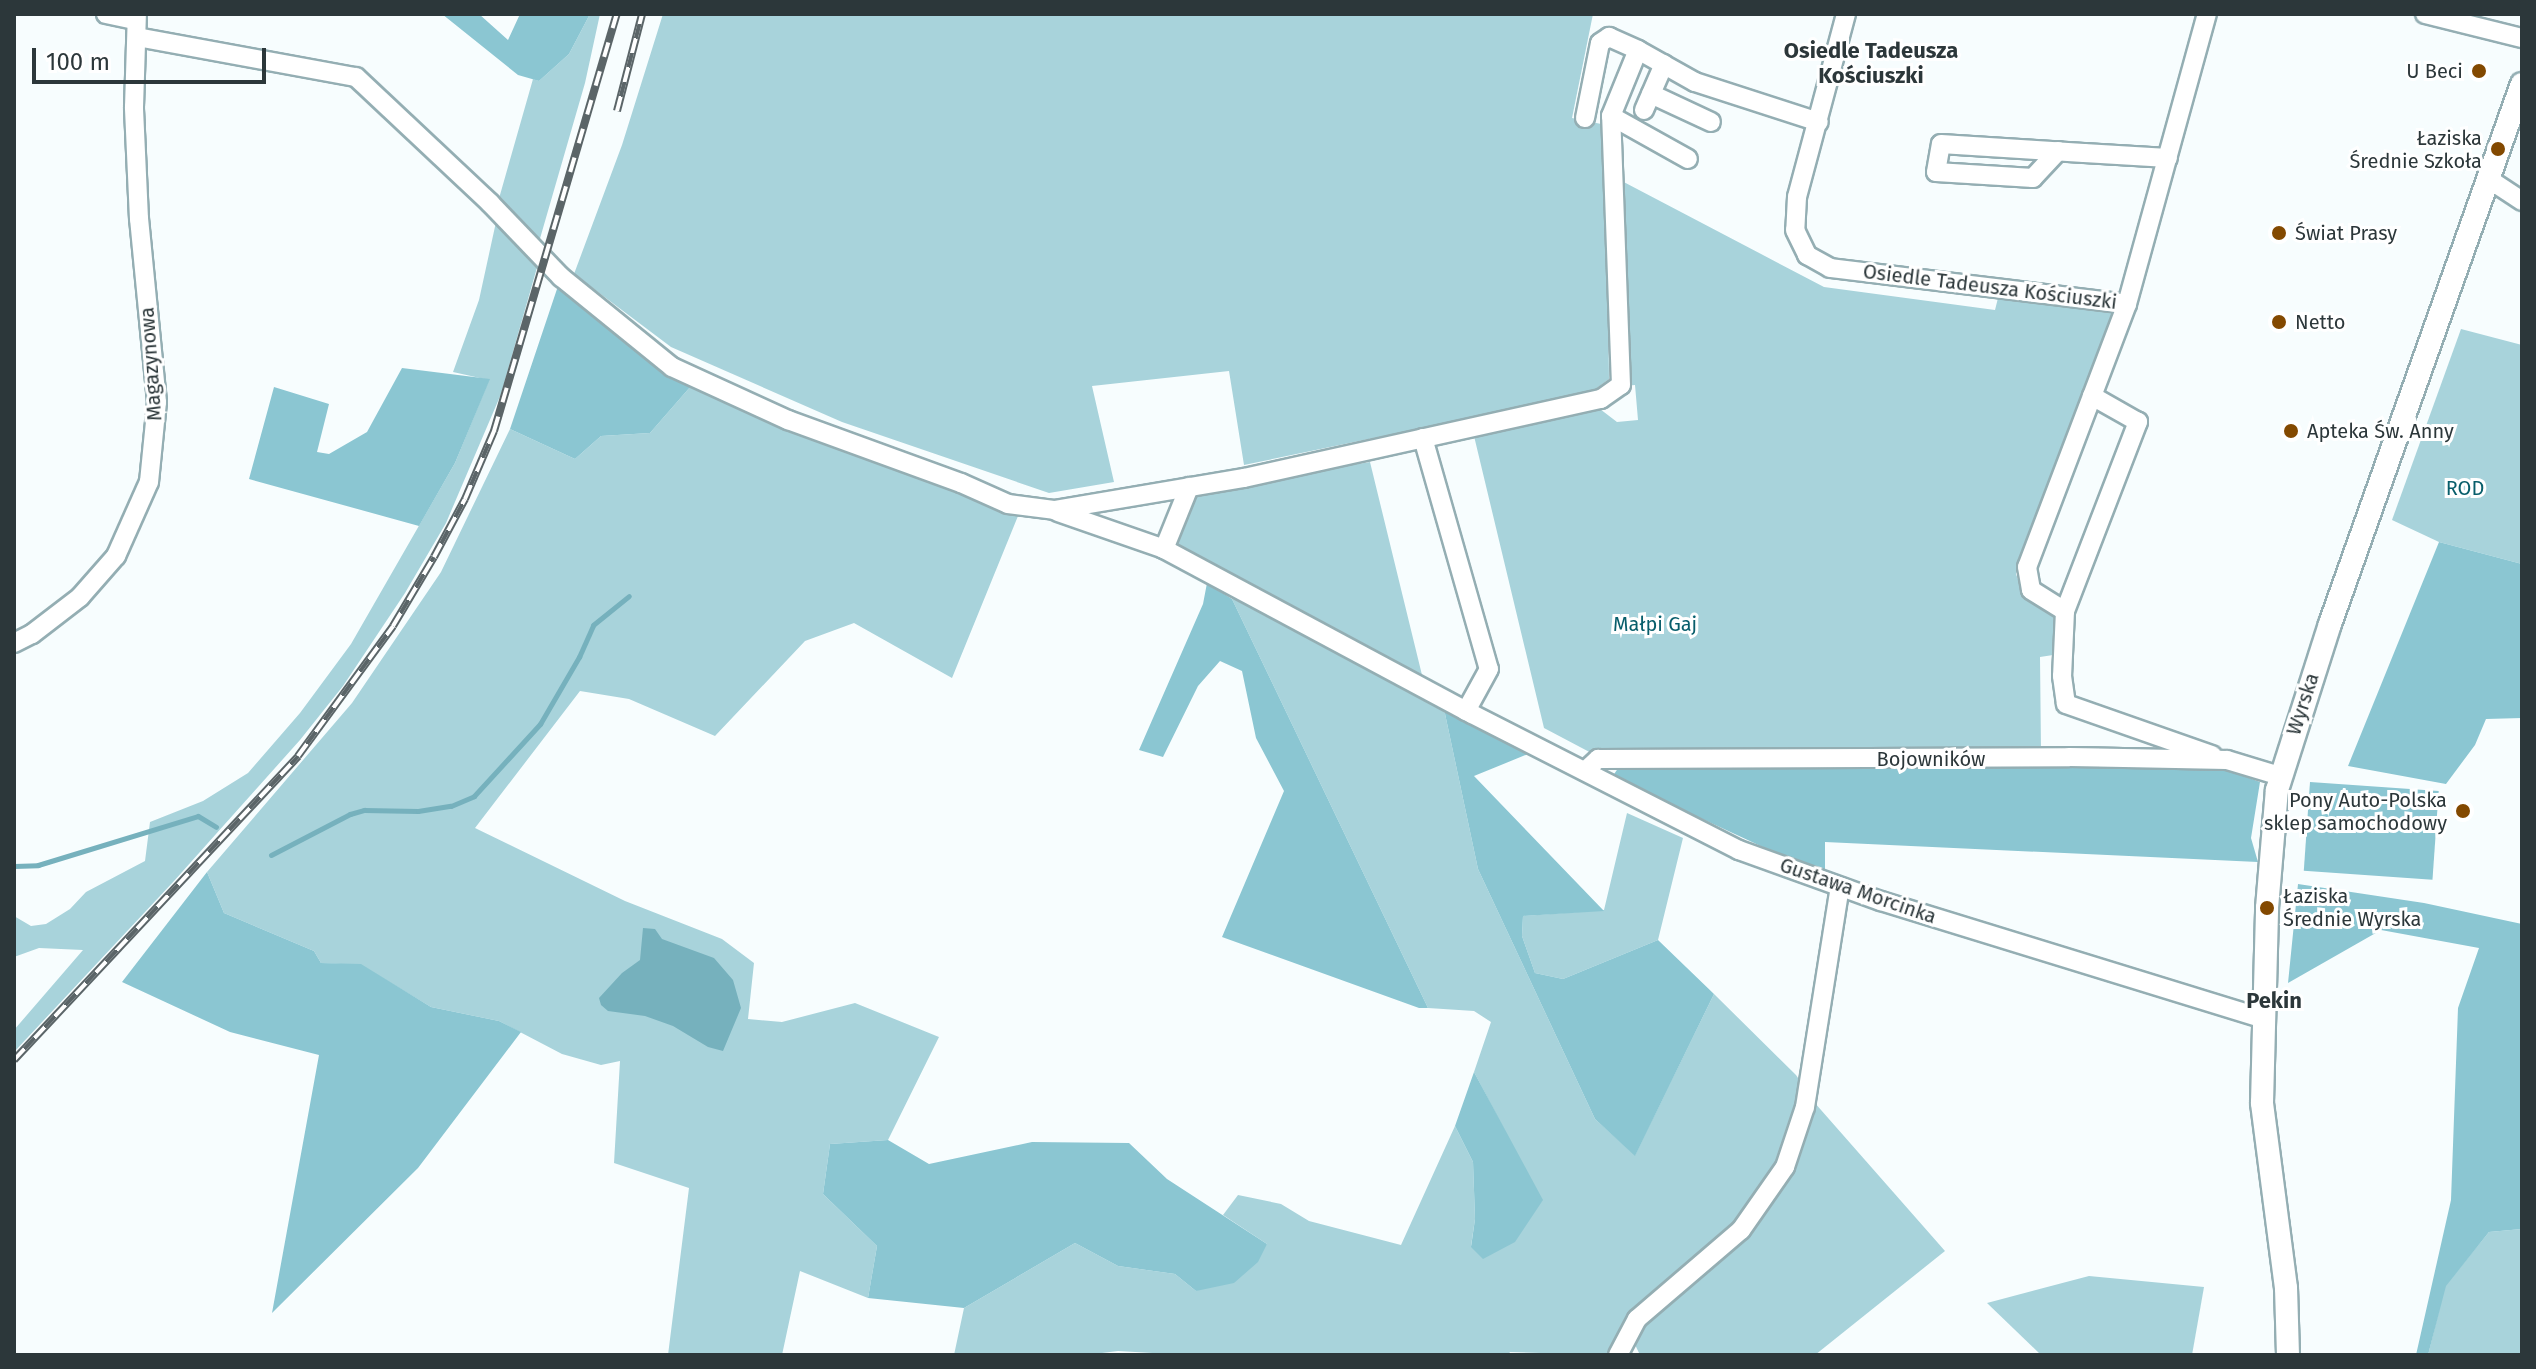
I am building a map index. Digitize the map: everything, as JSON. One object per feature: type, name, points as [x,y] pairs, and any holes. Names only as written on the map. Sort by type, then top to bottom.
[{"type":"street","points":[[106,14],[136,25],[356,77],[430,144],[561,277],[672,367],[788,420],[961,483],[1008,504],[1054,510],[1189,487],[1601,399],[1621,385],[1611,116],[1638,50]]},
{"type":"street","name":"Osiedle Tadeusza Kościuszki","points":[[1846,14],[1797,197],[1795,230],[1807,255],[1830,268],[2127,304],[2207,14]]},
{"type":"street","points":[[2425,14],[2522,38]]},
{"type":"street","name":"Magazynowa","points":[[14,643],[32,634],[80,597],[116,556],[149,482],[157,402],[139,219],[134,107],[136,25]]},
{"type":"street","points":[[1585,118],[1600,43],[1609,37],[1695,82],[1819,122]]},
{"type":"street","points":[[1664,64],[1648,102],[1711,122]]},
{"type":"street","name":"Wyrska","points":[[2288,1355],[2286,1288],[2264,1131],[2264,1019],[2273,821],[2280,776],[2330,624],[2522,84]]},
{"type":"street","points":[[1611,116],[1688,159]]},
{"type":"street","points":[[2058,151],[2033,178],[1936,172],[1941,144],[2058,151],[2168,158]]},
{"type":"street","points":[[2487,178],[2522,201]]},
{"type":"street","points":[[2065,611],[2031,590],[2027,567],[2127,304]]},
{"type":"street","points":[[2092,396],[2138,422],[2065,611],[2062,676],[2066,704],[2227,760]]},
{"type":"street","points":[[1423,438],[1489,669],[1469,712]]},
{"type":"street","points":[[1164,549],[1189,487]]},
{"type":"street","name":"Gustawa Morcinka","points":[[1054,510],[1164,549],[1469,712],[1739,850],[1840,887],[2264,1019]]},
{"type":"street","name":"Bojowników","points":[[1585,771],[1598,759],[2227,760],[2280,776]]},
{"type":"street","points":[[1618,1355],[1637,1319],[1741,1230],[1785,1167],[1805,1107],[1840,887]]},
{"type":"green space","points":[[590,14],[600,14],[585,83],[539,242],[498,202],[533,79],[539,81],[569,54]]},
{"type":"green space","points":[[663,14],[1593,14],[1572,118],[1606,125],[1609,379],[1590,393],[1244,465],[1229,371],[1092,386],[1114,482],[1049,493],[842,422],[671,347],[574,274],[622,145]]},
{"type":"green space","name":"Małpi Gaj","points":[[1618,179],[1824,287],[1995,310],[1998,298],[2114,309],[2016,574],[2024,596],[2058,616],[2053,655],[2040,657],[2041,750],[1597,756],[1544,728],[1474,436],[1600,409],[1617,422],[1638,420],[1635,385],[1624,386]]},
{"type":"green space","points":[[496,222],[538,264],[501,394],[446,523],[405,593],[343,686],[300,740],[14,1052],[14,1030],[83,950],[39,948],[14,957],[14,916],[31,926],[46,924],[70,909],[86,892],[145,861],[150,822],[203,801],[248,773],[300,713],[351,644],[455,463],[489,380],[453,372],[479,300]]},
{"type":"green space","name":"ROD","points":[[2461,329],[2522,345],[2522,564],[2439,542],[2392,520]]},
{"type":"green space","points":[[691,386],[1018,516],[952,678],[854,623],[805,641],[715,736],[629,699],[580,691],[475,828],[625,901],[722,939],[754,963],[748,1019],[782,1022],[855,1003],[939,1037],[888,1140],[830,1144],[823,1194],[877,1246],[868,1298],[800,1271],[782,1355],[668,1355],[689,1188],[614,1163],[620,1061],[601,1065],[562,1054],[499,1021],[431,1007],[361,965],[321,963],[314,951],[224,913],[207,872],[352,703],[441,572],[510,429],[575,459],[601,436],[650,433]]},
{"type":"green space","points":[[1370,462],[1422,675],[1444,709],[1478,869],[1595,1119],[1635,1155],[1714,994],[1796,1075],[1814,1102],[1945,1251],[1815,1355],[1640,1355],[1625,1324],[1611,1355],[1510,1352],[1508,1355],[1187,1355],[1118,1351],[1086,1355],[954,1355],[964,1308],[1075,1243],[1118,1266],[1175,1274],[1196,1291],[1267,1244],[1223,1215],[1238,1195],[1281,1204],[1309,1221],[1401,1245],[1455,1126],[1473,1162],[1475,1219],[1471,1246],[1542,1201],[1474,1072],[1491,1022],[1474,1011],[1428,1008],[1232,599],[1231,576],[1171,547],[1192,492]]},
{"type":"green space","points":[[1627,813],[1683,838],[1658,940],[1563,979],[1535,973],[1522,936],[1523,916],[1604,910]]},
{"type":"green space","points":[[2522,1229],[2522,1355],[2428,1355],[2445,1286],[2489,1232]]},
{"type":"green space","points":[[2089,1276],[2204,1287],[2192,1355],[2041,1355],[1987,1303]]},
{"type":"shaded area","points":[[442,14],[479,14],[508,40],[520,14],[590,14],[569,54],[539,81],[518,75]]},
{"type":"shaded area","points":[[558,286],[691,386],[650,433],[601,436],[575,459],[510,429]]},
{"type":"shaded area","points":[[402,368],[490,379],[455,463],[419,526],[249,479],[274,387],[329,404],[317,452],[329,454],[367,432]]},
{"type":"shaded area","points":[[2439,542],[2522,564],[2522,718],[2486,719],[2475,745],[2446,784],[2348,766]]},
{"type":"shaded area","points":[[1207,583],[1232,599],[1428,1008],[1419,1008],[1222,937],[1284,791],[1256,738],[1242,671],[1220,661],[1198,686],[1163,757],[1139,750],[1203,604]]},
{"type":"shaded area","points":[[1444,709],[1528,754],[1474,776],[1604,911],[1523,916],[1522,936],[1535,973],[1563,979],[1658,940],[1714,994],[1635,1156],[1595,1119],[1478,869]]},
{"type":"shaded area","points":[[1619,767],[2219,767],[2260,782],[2251,838],[2258,862],[1825,842],[1825,876],[1612,777]]},
{"type":"shaded area","points":[[2310,782],[2439,791],[2432,880],[2304,871]]},
{"type":"shaded area","points":[[207,872],[224,913],[314,951],[321,963],[361,964],[431,1007],[499,1021],[521,1032],[418,1168],[272,1313],[319,1055],[230,1032],[122,982]]},
{"type":"shaded area","points":[[2298,884],[2424,903],[2522,924],[2522,1229],[2489,1232],[2446,1286],[2428,1355],[2416,1355],[2451,1200],[2458,1008],[2479,948],[2381,930],[2288,983]]},
{"type":"shaded area","points":[[643,928],[655,929],[662,939],[714,958],[733,980],[741,1008],[723,1051],[708,1047],[673,1026],[645,1016],[608,1011],[601,1005],[599,998],[622,973],[640,960]]},
{"type":"shaded area","points":[[1474,1072],[1543,1200],[1515,1242],[1483,1259],[1471,1247],[1475,1219],[1473,1162],[1455,1126]]},
{"type":"shaded area","points":[[888,1140],[929,1164],[1032,1142],[1129,1143],[1167,1179],[1267,1244],[1258,1262],[1234,1283],[1196,1291],[1175,1274],[1118,1266],[1075,1243],[964,1308],[868,1298],[877,1246],[823,1194],[830,1144]]},
{"type":"waterway","points":[[271,855],[350,814],[364,810],[418,811],[451,806],[474,796],[540,724],[579,657],[593,625],[629,596]]},
{"type":"waterway","points":[[14,866],[38,865],[198,816],[216,827]]},
{"type":"railway","points":[[14,1060],[298,756],[393,626],[434,557],[465,499],[494,431],[617,14]]},
{"type":"railway","points":[[617,111],[642,14]]},
{"type":"place","name":"U Beci","points":[[2479,71]]},
{"type":"place","name":"Łaziska Średnie Szkoła","points":[[2498,149]]},
{"type":"place","name":"Świat Prasy","points":[[2279,233]]},
{"type":"place","name":"Netto","points":[[2279,322]]},
{"type":"place","name":"Apteka Św. Anny","points":[[2291,431]]},
{"type":"place","name":"Pony Auto-Polska sklep samochodowy","points":[[2463,811]]},
{"type":"place","name":"Łaziska Średnie Wyrska","points":[[2267,908]]},
{"type":"district","name":"Osiedle Tadeusza Kościuszki","points":[[1871,62]]},
{"type":"district","name":"Pekin","points":[[2274,1001]]}]
